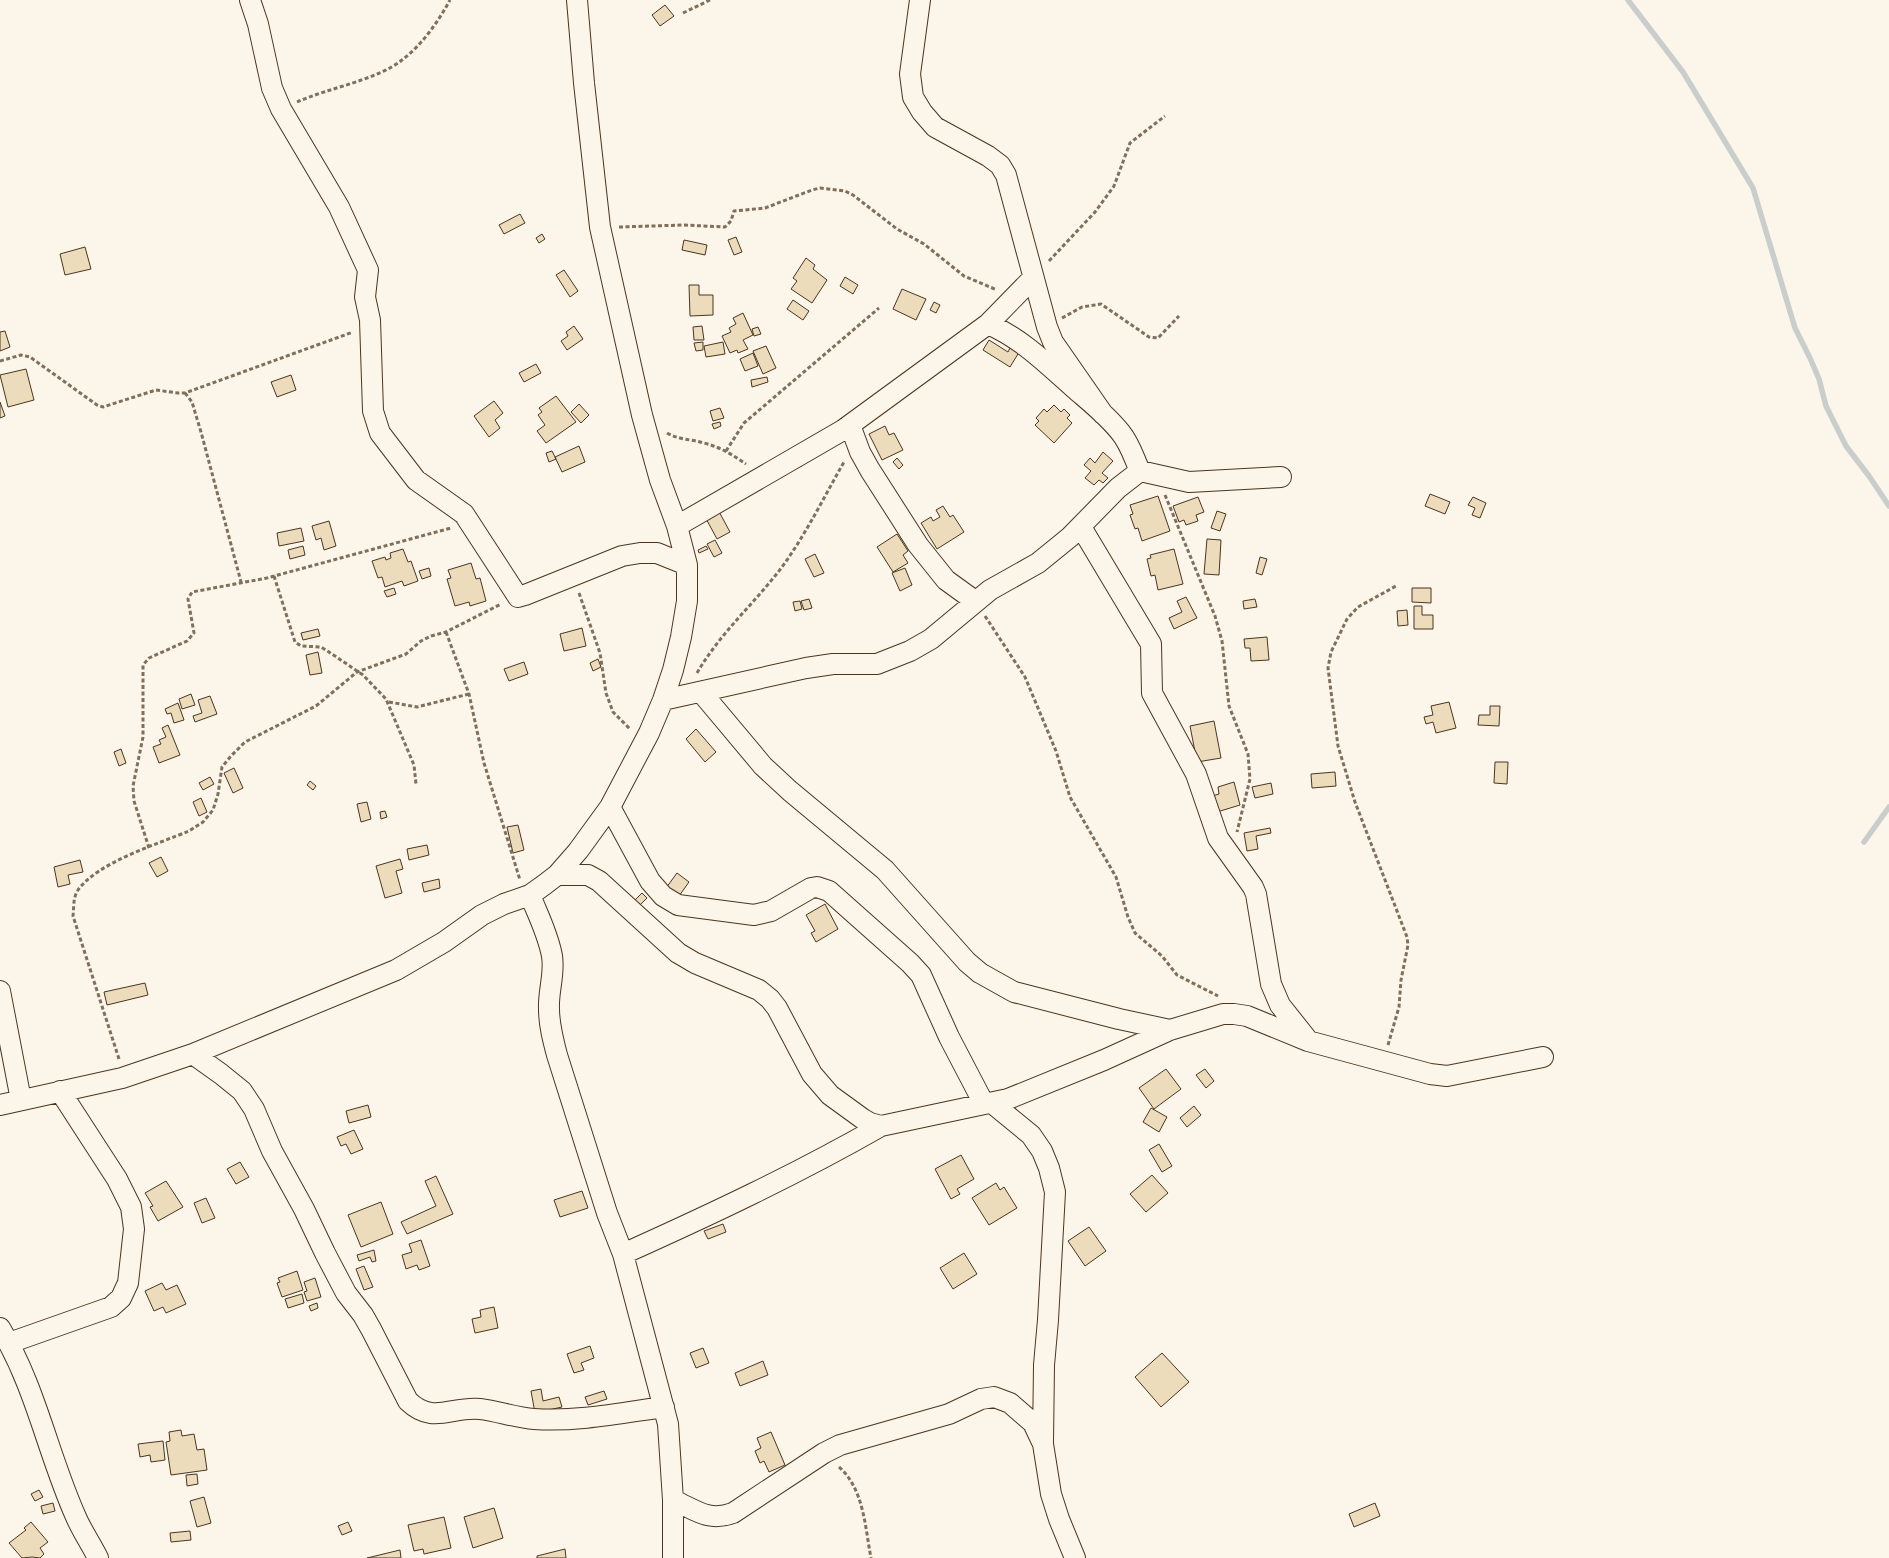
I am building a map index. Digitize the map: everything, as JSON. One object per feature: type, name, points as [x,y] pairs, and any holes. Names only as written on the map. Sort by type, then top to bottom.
[{"type":"street","points":[[250,0],[258,24],[272,88],[281,109],[339,207],[366,265],[368,278],[364,296],[370,326],[373,411],[380,433],[416,480],[464,514],[518,597],[622,556],[640,553],[657,554],[687,565]]},
{"type":"street","points":[[0,1105],[122,1078],[193,1054],[396,970],[444,942],[482,916],[504,904],[527,896],[557,875],[578,851],[610,807],[663,700],[673,670],[687,601],[687,565],[677,526],[660,480],[642,416],[600,227],[577,0]]},
{"type":"street","points":[[920,0],[910,74],[913,98],[935,127],[988,156],[1000,165],[1011,189],[1046,327],[1053,342],[1103,414]]},
{"type":"street","points":[[677,526],[763,476],[853,433],[988,324],[1013,296],[1033,278]]},
{"type":"street","points":[[988,324],[1003,330],[1023,344],[1103,414],[1121,433],[1129,445],[1140,471]]},
{"type":"street","points":[[853,433],[870,470],[918,545],[946,580],[975,601]]},
{"type":"street","points":[[663,700],[806,668],[833,664],[877,664],[892,659],[931,639],[990,590],[1038,563],[1081,526],[1118,488],[1140,471],[1198,482],[1280,477]]},
{"type":"street","points":[[1081,526],[1151,644],[1152,693],[1196,774],[1218,838],[1253,887],[1256,894],[1271,984],[1275,997],[1308,1041]]},
{"type":"street","points":[[693,693],[763,766],[790,791],[885,870],[967,962],[980,973],[1014,992],[1119,1020],[1170,1030]]},
{"type":"street","points":[[610,807],[650,881],[663,896],[678,905],[754,915],[771,911],[811,888],[817,887],[829,891],[921,975],[949,1037],[988,1103],[1031,1135],[1042,1151],[1049,1168],[1055,1192],[1049,1311],[1044,1365],[1043,1444],[1051,1494],[1075,1558]]},
{"type":"street","points":[[557,875],[588,875],[599,881],[678,953],[695,963],[759,990],[778,1008],[812,1074],[830,1095],[863,1119],[881,1126]]},
{"type":"street","points":[[527,896],[545,930],[552,956],[553,973],[548,1009],[557,1055],[606,1213],[623,1254],[668,1424],[673,1500],[673,1558]]},
{"type":"street","points":[[0,991],[21,1100]]},
{"type":"street","points":[[623,1254],[758,1192],[816,1163],[881,1126],[1008,1099],[1096,1064],[1170,1030],[1223,1014],[1248,1016],[1308,1041],[1430,1074],[1446,1076],[1543,1057]]},
{"type":"street","points":[[193,1054],[242,1091],[248,1099],[272,1151],[304,1209],[346,1293],[363,1315],[408,1401],[416,1409],[432,1414],[471,1409],[524,1418],[574,1419],[664,1407]]},
{"type":"street","points":[[60,1091],[117,1179],[131,1207],[134,1229],[128,1283],[121,1298],[111,1307],[5,1336],[28,1384],[76,1517],[98,1558]]},
{"type":"street","points":[[673,1500],[710,1517],[722,1517],[733,1513],[824,1453],[840,1445],[949,1414],[981,1399],[994,1397],[1010,1403],[1033,1423],[1043,1444]]},
{"type":"path","points":[[281,109],[311,96],[384,70],[400,62],[416,49],[450,0]]},
{"type":"path","points":[[683,12],[710,0]]},
{"type":"path","points":[[1033,278],[1095,212],[1114,186],[1130,143],[1165,116]]},
{"type":"path","points":[[600,227],[684,224],[725,227],[731,221],[734,211],[765,208],[820,188],[838,190],[853,195],[897,229],[924,244],[964,276],[982,285],[1013,296]]},
{"type":"path","points":[[1046,327],[1082,307],[1101,304],[1149,336],[1158,338],[1179,316]]},
{"type":"path","points":[[726,451],[744,423],[879,308]]},
{"type":"path","points":[[0,361],[21,355],[30,357],[97,405],[103,407],[149,391],[185,392],[370,326]]},
{"type":"path","points":[[185,392],[192,402],[201,432],[241,582]]},
{"type":"path","points":[[642,416],[678,439],[707,443],[726,451],[763,476]]},
{"type":"path","points":[[693,693],[706,657],[781,568],[809,526],[853,433]]},
{"type":"path","points":[[1163,492],[1215,616],[1222,641],[1229,706],[1248,754],[1250,778],[1237,836]]},
{"type":"path","points":[[149,848],[134,801],[133,786],[143,737],[143,665],[149,658],[187,641],[194,633],[188,599],[192,592],[274,576],[447,528],[458,528],[476,532]]},
{"type":"path","points":[[274,576],[295,642],[301,646],[320,647],[370,681],[389,702],[414,765],[416,784]]},
{"type":"path","points":[[573,576],[594,633],[600,653],[604,687],[614,712],[643,742]]},
{"type":"path","points":[[1395,1065],[1386,1052],[1399,1007],[1401,980],[1408,944],[1407,937],[1355,802],[1338,746],[1328,668],[1331,652],[1347,619],[1358,607],[1396,586]]},
{"type":"path","points":[[110,1080],[118,1066],[119,1060],[73,916],[74,901],[79,889],[97,871],[189,831],[207,819],[213,810],[218,794],[222,767],[230,756],[246,742],[316,706],[357,672],[406,654],[421,641],[446,632],[518,597]]},
{"type":"path","points":[[975,601],[1025,677],[1056,750],[1070,797],[1116,877],[1128,917],[1136,933],[1162,956],[1177,975],[1224,999]]},
{"type":"path","points":[[446,632],[469,694],[484,763],[527,896]]},
{"type":"path","points":[[389,702],[417,707],[469,694]]},
{"type":"path","points":[[824,1453],[845,1472],[857,1490],[871,1558]]},
{"type":"building","points":[[665,5],[674,16],[660,26],[652,15]]},
{"type":"building","points":[[520,214],[525,223],[504,234],[499,225]]},
{"type":"building","points":[[542,234],[545,239],[539,243],[536,238]]},
{"type":"building","points":[[736,237],[742,252],[734,255],[728,240]]},
{"type":"building","points":[[684,240],[707,245],[705,255],[682,250]]},
{"type":"building","points":[[85,247],[91,269],[65,275],[60,254]]},
{"type":"building","points":[[806,258],[815,265],[813,269],[827,280],[812,303],[791,289],[797,281],[793,278]]},
{"type":"building","points":[[564,270],[578,291],[570,297],[556,275]]},
{"type":"building","points":[[845,277],[858,285],[853,294],[840,286]]},
{"type":"building","points":[[689,285],[699,285],[699,295],[713,295],[713,315],[690,316]]},
{"type":"building","points":[[902,289],[926,299],[916,320],[893,309]]},
{"type":"building","points":[[793,300],[809,311],[803,320],[787,309]]},
{"type":"building","points":[[934,302],[940,305],[936,313],[930,310]]},
{"type":"building","points":[[743,313],[753,335],[743,340],[748,349],[738,353],[737,350],[730,353],[722,336],[731,332],[729,328],[736,324],[733,318]]},
{"type":"building","points":[[574,326],[583,339],[567,350],[561,341],[568,336],[566,332]]},
{"type":"building","points":[[702,326],[704,340],[694,340],[693,327]]},
{"type":"building","points":[[758,327],[761,334],[754,336],[752,329]]},
{"type":"building","points":[[5,331],[10,347],[0,351],[0,332]]},
{"type":"building","points":[[989,340],[1008,352],[1012,344],[1021,349],[1010,367],[983,350]]},
{"type":"building","points":[[703,342],[703,350],[696,351],[694,343]]},
{"type":"building","points":[[723,342],[725,354],[706,357],[704,346]]},
{"type":"building","points":[[766,346],[776,368],[763,374],[753,351]]},
{"type":"building","points":[[753,353],[758,366],[745,371],[740,359]]},
{"type":"building","points":[[536,364],[541,373],[524,382],[519,373]]},
{"type":"building","points":[[26,369],[34,400],[8,407],[0,375]]},
{"type":"building","points":[[291,375],[296,390],[277,397],[271,382]]},
{"type":"building","points":[[767,377],[768,382],[752,387],[751,380]]},
{"type":"building","points":[[556,396],[576,422],[546,443],[537,431],[545,425],[538,415],[542,412],[539,408]]},
{"type":"building","points":[[494,401],[503,413],[495,420],[500,428],[489,437],[474,416]]},
{"type":"building","points":[[0,402],[5,416],[0,418]]},
{"type":"building","points":[[579,404],[589,415],[581,423],[571,412]]},
{"type":"building","points":[[1054,405],[1061,412],[1064,409],[1070,415],[1067,418],[1072,423],[1054,443],[1035,425],[1039,421],[1036,418],[1044,409],[1047,412]]},
{"type":"building","points":[[720,408],[724,418],[713,421],[710,411]]},
{"type":"building","points":[[720,422],[721,426],[714,429],[712,424]]},
{"type":"building","points":[[885,426],[889,435],[894,433],[903,450],[882,460],[869,434]]},
{"type":"building","points":[[579,446],[585,462],[562,472],[555,457]]},
{"type":"building","points":[[552,451],[556,459],[549,462],[546,453]]},
{"type":"building","points":[[1103,452],[1113,461],[1102,473],[1108,478],[1103,483],[1099,480],[1094,485],[1085,478],[1091,471],[1084,465],[1090,458],[1095,463]]},
{"type":"building","points":[[897,458],[903,465],[899,469],[893,462]]},
{"type":"building","points":[[1430,494],[1450,502],[1445,514],[1425,506]]},
{"type":"building","points":[[1158,496],[1170,531],[1142,541],[1138,528],[1135,529],[1130,515],[1133,514],[1130,505]]},
{"type":"building","points":[[1198,497],[1204,512],[1196,515],[1198,521],[1186,525],[1184,520],[1179,522],[1173,506]]},
{"type":"building","points":[[1473,497],[1486,503],[1480,518],[1472,515],[1475,508],[1468,505]]},
{"type":"building","points":[[716,506],[730,532],[717,539],[703,513]]},
{"type":"building","points":[[943,506],[950,517],[953,515],[964,532],[937,549],[921,523],[931,517],[933,521],[940,517],[936,510]]},
{"type":"building","points":[[1217,511],[1226,514],[1220,531],[1211,528]]},
{"type":"building","points":[[329,521],[336,546],[324,550],[321,538],[316,540],[312,526]]},
{"type":"building","points":[[301,528],[304,541],[279,546],[277,533]]},
{"type":"building","points":[[897,534],[908,551],[903,555],[908,563],[893,572],[877,547]]},
{"type":"building","points":[[1207,539],[1221,540],[1219,575],[1204,574]]},
{"type":"building","points":[[715,540],[722,553],[714,557],[707,544]]},
{"type":"building","points":[[303,546],[305,555],[290,559],[288,550]]},
{"type":"building","points":[[706,546],[708,549],[699,553],[698,550]]},
{"type":"building","points":[[403,549],[408,562],[411,561],[418,581],[404,586],[402,581],[385,587],[382,577],[378,578],[372,561],[385,557],[386,560],[391,558],[390,553]]},
{"type":"building","points":[[1174,549],[1183,584],[1158,590],[1155,575],[1151,576],[1147,559],[1151,558],[1150,555]]},
{"type":"building","points":[[815,554],[824,573],[814,577],[805,559]]},
{"type":"building","points":[[1260,557],[1267,559],[1262,575],[1256,573]]},
{"type":"building","points":[[471,563],[476,579],[480,578],[486,601],[470,606],[469,602],[455,606],[447,579],[451,578],[448,570]]},
{"type":"building","points":[[429,568],[431,576],[422,579],[419,571]]},
{"type":"building","points":[[905,568],[912,585],[900,591],[892,573]]},
{"type":"building","points":[[394,588],[396,594],[387,597],[384,591]]},
{"type":"building","points":[[1412,588],[1431,588],[1431,603],[1412,602]]},
{"type":"building","points":[[1186,597],[1197,618],[1174,629],[1169,618],[1182,612],[1177,601]]},
{"type":"building","points":[[809,599],[812,608],[804,610],[801,601]]},
{"type":"building","points":[[1255,599],[1257,607],[1244,609],[1243,601]]},
{"type":"building","points":[[800,601],[802,609],[795,611],[793,602]]},
{"type":"building","points":[[1414,606],[1422,606],[1422,615],[1433,615],[1433,629],[1414,629]]},
{"type":"building","points":[[1407,610],[1408,625],[1398,626],[1397,611]]},
{"type":"building","points":[[582,628],[586,646],[564,651],[560,634]]},
{"type":"building","points":[[318,629],[320,636],[303,640],[301,633]]},
{"type":"building","points":[[1267,637],[1269,660],[1251,661],[1250,648],[1245,648],[1244,639]]},
{"type":"building","points":[[318,652],[322,673],[310,675],[306,655]]},
{"type":"building","points":[[598,659],[601,667],[593,671],[590,663]]},
{"type":"building","points":[[524,662],[528,674],[509,681],[504,669]]},
{"type":"building","points":[[191,694],[195,705],[182,709],[179,699]]},
{"type":"building","points":[[210,696],[217,714],[195,722],[193,716],[202,713],[198,700]]},
{"type":"building","points":[[1449,702],[1456,728],[1436,733],[1433,722],[1426,724],[1424,717],[1433,715],[1431,706]]},
{"type":"building","points":[[178,703],[184,720],[174,723],[171,713],[167,714],[165,709]]},
{"type":"building","points":[[1490,706],[1500,706],[1499,726],[1478,725],[1479,715],[1490,715]]},
{"type":"building","points":[[1214,721],[1221,758],[1197,762],[1190,726]]},
{"type":"building","points":[[168,725],[180,755],[159,763],[153,747],[161,744],[159,740],[166,737],[162,728]]},
{"type":"building","points":[[696,729],[716,752],[705,762],[686,739]]},
{"type":"building","points":[[121,749],[126,763],[119,766],[114,752]]},
{"type":"building","points":[[1495,762],[1508,762],[1507,784],[1494,783]]},
{"type":"building","points":[[234,768],[243,788],[233,793],[224,773]]},
{"type":"building","points":[[1335,772],[1336,786],[1312,788],[1311,774]]},
{"type":"building","points":[[210,777],[214,784],[203,790],[199,783]]},
{"type":"building","points":[[310,781],[316,786],[313,790],[307,785]]},
{"type":"building","points":[[1234,782],[1240,805],[1217,812],[1212,796],[1219,794],[1218,787]]},
{"type":"building","points":[[1271,783],[1273,794],[1255,798],[1252,787]]},
{"type":"building","points":[[201,798],[207,812],[199,816],[193,802]]},
{"type":"building","points":[[367,802],[371,819],[361,822],[357,804]]},
{"type":"building","points":[[385,811],[387,817],[381,819],[380,812]]},
{"type":"building","points":[[518,825],[524,850],[513,853],[507,827]]},
{"type":"building","points":[[1270,828],[1271,833],[1256,836],[1258,849],[1247,851],[1244,833]]},
{"type":"building","points":[[427,845],[429,855],[409,860],[407,849]]},
{"type":"building","points":[[161,857],[168,871],[157,877],[149,863]]},
{"type":"building","points":[[400,859],[403,869],[396,871],[402,893],[385,898],[376,866]]},
{"type":"building","points":[[80,860],[83,872],[68,875],[70,884],[58,887],[54,867]]},
{"type":"building","points":[[677,873],[689,882],[679,896],[666,888]]},
{"type":"building","points":[[439,879],[440,888],[424,892],[422,883]]},
{"type":"building","points":[[642,893],[647,898],[640,905],[635,900]]},
{"type":"building","points":[[825,904],[838,929],[816,942],[811,933],[815,931],[806,915]]},
{"type":"building","points":[[145,983],[148,995],[107,1005],[104,992]]},
{"type":"building","points":[[1166,1069],[1181,1089],[1154,1109],[1139,1088]]},
{"type":"building","points":[[1205,1069],[1214,1081],[1206,1088],[1196,1075]]},
{"type":"building","points":[[368,1105],[371,1117],[349,1123],[346,1111]]},
{"type":"building","points":[[1194,1106],[1201,1115],[1187,1127],[1180,1118]]},
{"type":"building","points":[[1151,1108],[1167,1117],[1159,1132],[1143,1122]]},
{"type":"building","points":[[354,1130],[363,1149],[351,1154],[346,1144],[341,1146],[337,1137]]},
{"type":"building","points":[[1159,1144],[1172,1166],[1162,1172],[1149,1150]]},
{"type":"building","points":[[961,1155],[974,1179],[957,1189],[960,1194],[951,1199],[935,1169]]},
{"type":"building","points":[[240,1162],[249,1177],[236,1184],[227,1169]]},
{"type":"building","points":[[1152,1175],[1168,1193],[1146,1212],[1130,1194]]},
{"type":"building","points":[[436,1176],[453,1214],[407,1234],[401,1222],[436,1206],[425,1181]]},
{"type":"building","points":[[166,1181],[183,1207],[158,1221],[150,1207],[153,1206],[145,1193]]},
{"type":"building","points":[[996,1183],[1000,1190],[1004,1187],[1017,1208],[989,1225],[972,1198]]},
{"type":"building","points":[[582,1191],[588,1208],[560,1217],[554,1200]]},
{"type":"building","points":[[206,1198],[215,1218],[202,1223],[194,1203]]},
{"type":"building","points":[[381,1202],[393,1234],[361,1247],[348,1215]]},
{"type":"building","points":[[723,1224],[726,1232],[708,1239],[704,1231]]},
{"type":"building","points":[[1089,1227],[1106,1251],[1085,1266],[1068,1241]]},
{"type":"building","points":[[421,1240],[430,1266],[419,1270],[417,1265],[406,1269],[402,1255],[412,1252],[409,1244]]},
{"type":"building","points":[[374,1250],[376,1261],[372,1262],[370,1257],[359,1261],[357,1255]]},
{"type":"building","points":[[964,1253],[977,1274],[953,1289],[940,1268]]},
{"type":"building","points":[[364,1266],[373,1287],[364,1290],[356,1269]]},
{"type":"building","points":[[297,1271],[303,1290],[282,1297],[277,1283],[280,1282],[278,1278]]},
{"type":"building","points":[[315,1278],[321,1297],[307,1301],[304,1292],[307,1291],[304,1282]]},
{"type":"building","points":[[162,1283],[166,1290],[177,1285],[186,1304],[166,1313],[163,1307],[154,1311],[145,1291]]},
{"type":"building","points":[[302,1294],[304,1303],[288,1308],[285,1299]]},
{"type":"building","points":[[317,1303],[318,1308],[311,1311],[309,1306]]},
{"type":"building","points":[[494,1307],[498,1328],[475,1333],[472,1319],[481,1317],[480,1310]]},
{"type":"building","points":[[590,1346],[594,1358],[581,1363],[584,1370],[574,1373],[567,1354]]},
{"type":"building","points":[[703,1348],[709,1363],[696,1368],[690,1353]]},
{"type":"building","points":[[1162,1353],[1189,1382],[1161,1407],[1135,1377]]},
{"type":"building","points":[[763,1361],[768,1375],[740,1386],[735,1373]]},
{"type":"building","points":[[541,1389],[543,1401],[559,1397],[562,1407],[535,1413],[531,1391]]},
{"type":"building","points":[[604,1391],[607,1399],[588,1405],[585,1397]]},
{"type":"building","points":[[181,1430],[182,1436],[194,1434],[197,1450],[204,1449],[207,1470],[171,1475],[166,1442],[170,1441],[169,1432]]},
{"type":"building","points":[[771,1432],[785,1465],[769,1472],[764,1461],[760,1463],[755,1451],[761,1448],[757,1438]]},
{"type":"building","points":[[163,1441],[165,1460],[151,1462],[150,1455],[140,1457],[138,1444]]},
{"type":"building","points":[[197,1474],[198,1484],[187,1486],[186,1475]]},
{"type":"building","points":[[39,1490],[43,1497],[35,1501],[31,1494]]},
{"type":"building","points":[[204,1497],[211,1523],[197,1527],[190,1501]]},
{"type":"building","points":[[53,1503],[55,1511],[43,1514],[41,1506]]},
{"type":"building","points":[[1375,1503],[1380,1516],[1354,1527],[1349,1514]]},
{"type":"building","points":[[494,1508],[503,1538],[473,1548],[464,1517]]},
{"type":"building","points":[[444,1517],[451,1548],[424,1554],[423,1549],[414,1551],[408,1525]]},
{"type":"building","points":[[31,1522],[48,1542],[40,1548],[44,1554],[40,1558],[22,1558],[9,1543],[26,1530],[24,1528]]},
{"type":"building","points":[[348,1522],[352,1531],[342,1535],[338,1526]]},
{"type":"building","points":[[190,1531],[191,1540],[171,1542],[170,1533]]},
{"type":"building","points":[[565,1549],[566,1558],[537,1558],[537,1556]]},
{"type":"building","points":[[400,1550],[401,1558],[367,1558]]},
{"type":"waterway","points":[[1628,0],[1683,72],[1753,188],[1795,328],[1819,379],[1826,406],[1846,446],[1889,506]]},
{"type":"waterway","points":[[1864,842],[1889,807]]}]
